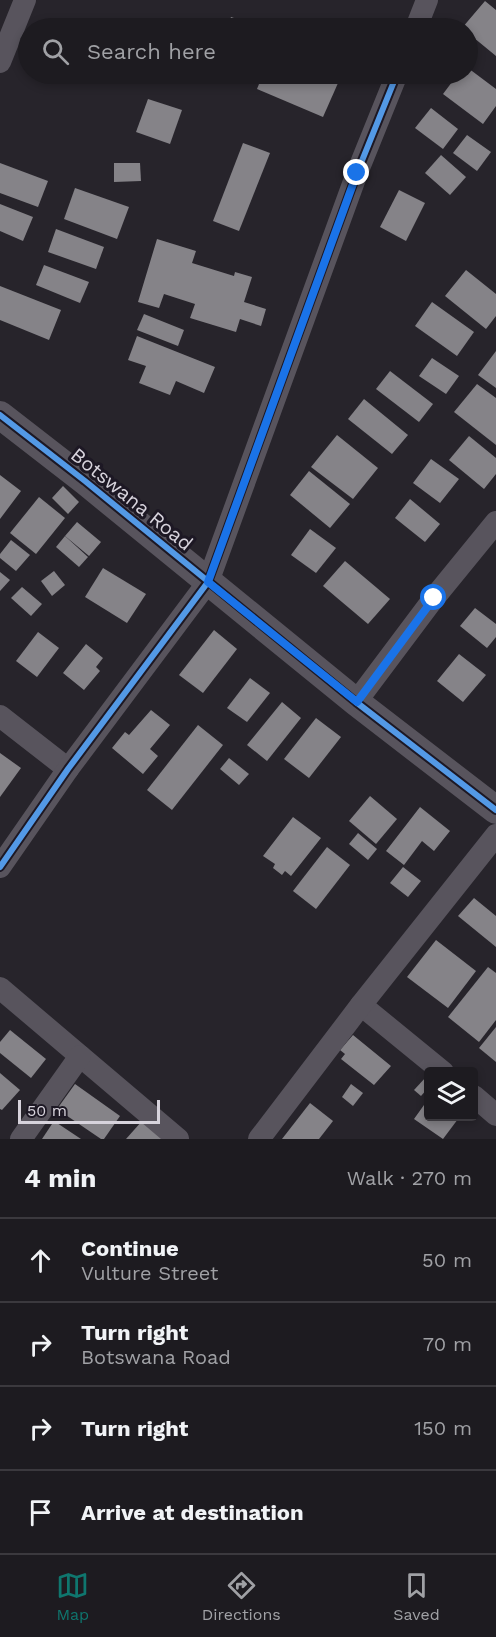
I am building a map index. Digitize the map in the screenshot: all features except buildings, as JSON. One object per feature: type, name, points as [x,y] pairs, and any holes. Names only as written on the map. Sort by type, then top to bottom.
[{"type":"street","points":[[0,62],[25,0]]},
{"type":"street","points":[[420,18],[427,0]]},
{"type":"street","points":[[0,867],[68,769],[208,582],[357,173],[393,84]]},
{"type":"street","name":"Botswana Road","points":[[0,415],[85,481],[357,702],[496,810]]},
{"type":"street","points":[[357,702],[434,598],[496,522]]},
{"type":"street","points":[[0,716],[68,769]]},
{"type":"street","points":[[259,1139],[361,1005],[496,835]]},
{"type":"street","points":[[0,988],[178,1139]]},
{"type":"street","points":[[361,1005],[438,1067]]},
{"type":"street","points":[[21,1139],[80,1056]]},
{"type":"street","points":[[478,1099],[496,1114]]},
{"type":"cycle path","points":[[0,867],[68,769],[208,582],[357,173],[393,84]]},
{"type":"cycle path","points":[[0,415],[85,481],[356,702],[496,810]]},
{"type":"route","points":[[357,173],[208,582],[357,702],[434,598]]}]
